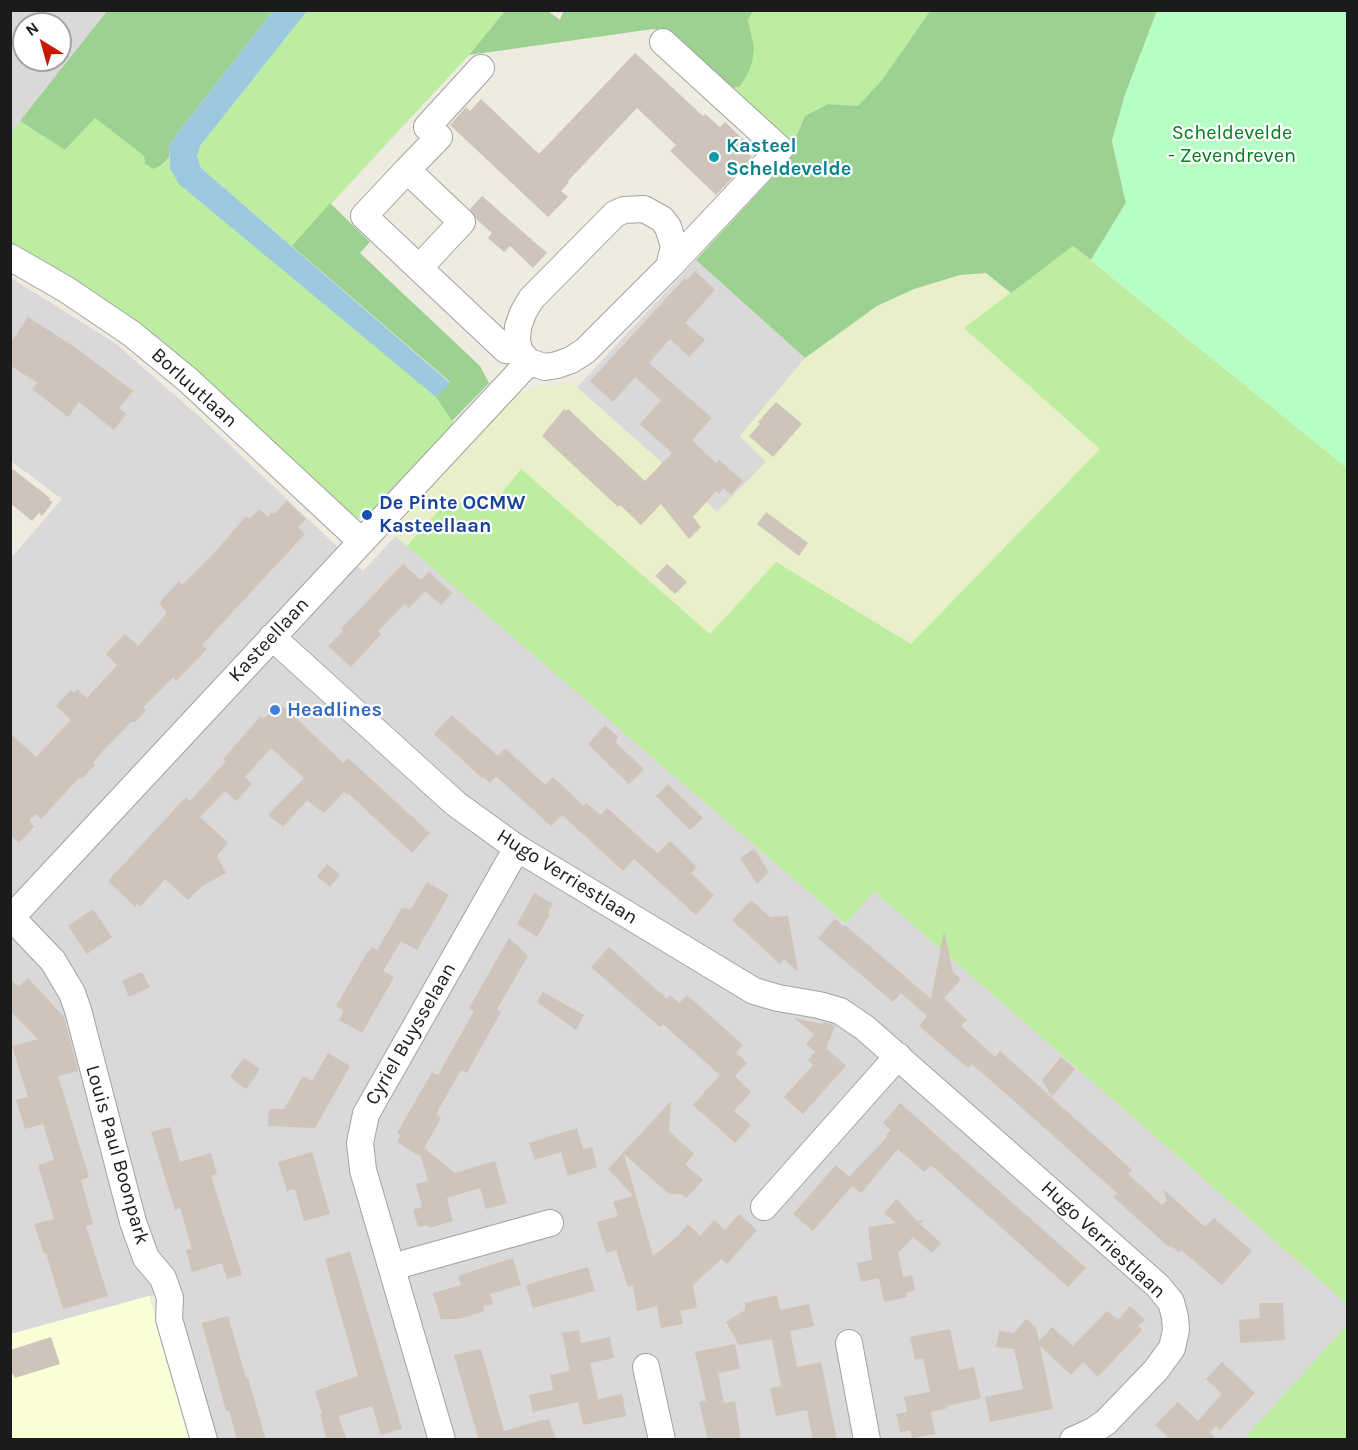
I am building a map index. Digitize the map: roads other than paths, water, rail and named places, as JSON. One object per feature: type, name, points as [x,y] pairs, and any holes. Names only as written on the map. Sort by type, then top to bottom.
[{"type":"street","points":[[481,68],[427,126],[439,137],[364,216],[506,350],[545,367],[571,360],[585,351],[669,267],[780,149],[663,42]]},
{"type":"street","points":[[407,170],[462,222],[419,268]]},
{"type":"street","points":[[524,357],[517,340],[518,327],[531,299],[615,214],[624,210],[644,209],[662,219],[668,227],[674,246],[669,267]]},
{"type":"street","name":"Borluutlaan","points":[[10,257],[67,290],[132,334],[188,380],[361,541]]},
{"type":"street","name":"Kasteellaan","points":[[11,918],[361,541],[524,357]]},
{"type":"street","name":"Hugo Verriestlaan","points":[[272,637],[456,804],[517,848],[754,991],[840,1011],[865,1028],[1158,1286],[1171,1302],[1176,1330],[1172,1348],[1156,1370],[1106,1422],[1073,1440]]},
{"type":"street","name":"Cyriel Buysselaan","points":[[442,1440],[363,1170],[360,1143],[366,1114],[517,848]]},
{"type":"street","name":"Louis Paul Boonpark","points":[[11,918],[53,961],[72,993],[133,1222],[146,1258],[163,1278],[170,1298],[169,1319],[204,1440]]},
{"type":"street","points":[[764,1207],[898,1056]]},
{"type":"street","points":[[392,1267],[550,1222]]},
{"type":"street","points":[[849,1342],[867,1440]]},
{"type":"street","points":[[646,1367],[662,1440]]},
{"type":"water","points":[[273,11],[307,11],[200,146],[197,156],[201,168],[450,383],[436,397],[179,184],[170,169],[169,146]]},
{"type":"place","name":"Kasteel Scheldevelde","points":[[714,157]]},
{"type":"place","name":"De Pinte OCMW Kasteellaan","points":[[367,515]]},
{"type":"place","name":"Headlines","points":[[275,710]]},
{"type":"park label","name":"Scheldevelde - Zevendreven","points":[[1232,144]]}]
